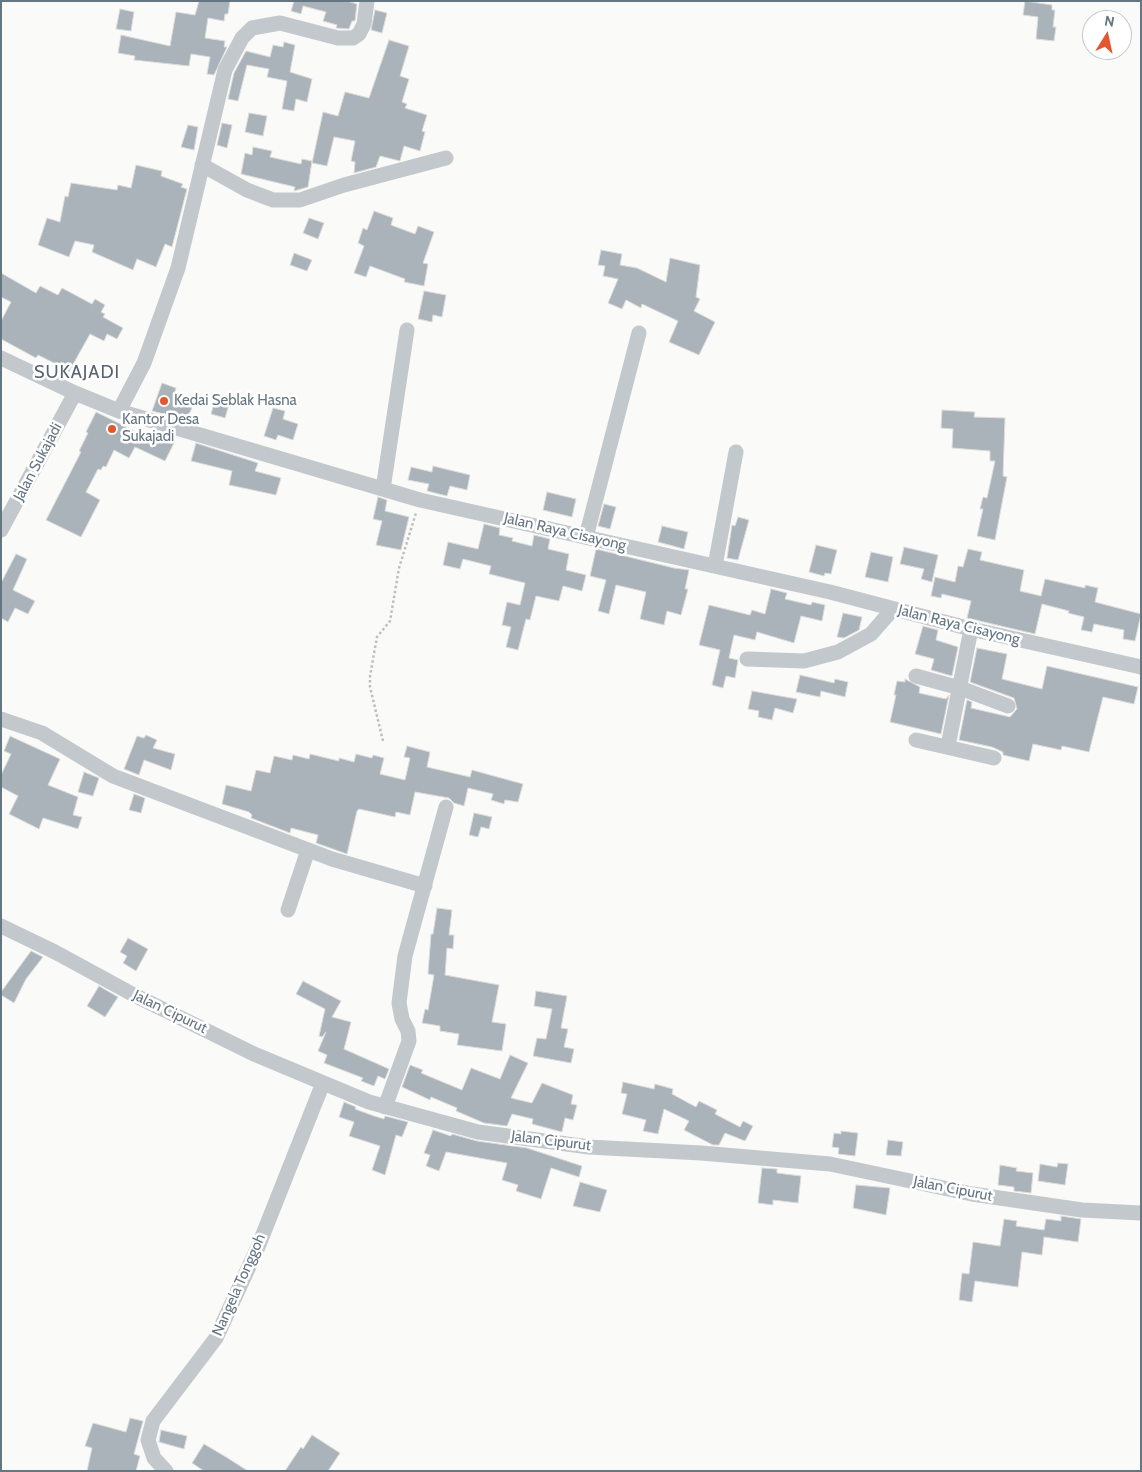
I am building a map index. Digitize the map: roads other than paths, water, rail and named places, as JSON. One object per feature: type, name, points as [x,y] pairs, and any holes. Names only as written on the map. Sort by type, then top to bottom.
[{"type":"street","points":[[119,411],[144,363],[178,268],[225,70],[242,38],[252,28],[280,23],[338,38],[353,38],[360,34],[364,24],[367,1]]},
{"type":"street","points":[[202,166],[247,190],[273,200],[300,200],[344,185],[446,158]]},
{"type":"street","points":[[383,489],[407,330]]},
{"type":"street","points":[[586,537],[639,333]]},
{"type":"street","name":"Jalan Raya Cisayong","points":[[1,358],[74,393],[119,411],[420,500],[715,566],[971,629],[1141,667]]},
{"type":"street","name":"Jalan Sukajadi","points":[[1,530],[74,393]]},
{"type":"street","points":[[715,566],[736,452]]},
{"type":"street","points":[[747,659],[804,661],[838,652],[871,634],[893,609]]},
{"type":"street","points":[[948,746],[971,629]]},
{"type":"street","points":[[916,676],[960,688],[1008,706]]},
{"type":"street","points":[[1,719],[42,733],[113,776],[308,850],[425,886]]},
{"type":"street","points":[[916,740],[994,758]]},
{"type":"street","points":[[385,1107],[408,1049],[408,1031],[402,1018],[399,1003],[404,956],[446,807]]},
{"type":"street","points":[[288,910],[308,850]]},
{"type":"street","name":"Jalan Cipurut","points":[[1,926],[254,1054],[385,1107],[478,1132],[589,1147],[701,1153],[830,1164],[972,1194],[1082,1210],[1141,1213]]},
{"type":"street","name":"Nangela Tonggoh","points":[[166,1471],[154,1458],[148,1440],[152,1421],[216,1338],[258,1247],[323,1083]]},
{"type":"place","name":"Kedai Seblak Hasna","points":[[164,401]]},
{"type":"place","name":"Kantor Desa Sukajadi","points":[[112,429]]},
{"type":"district","name":"SUKAJADI","points":[[77,373]]}]
